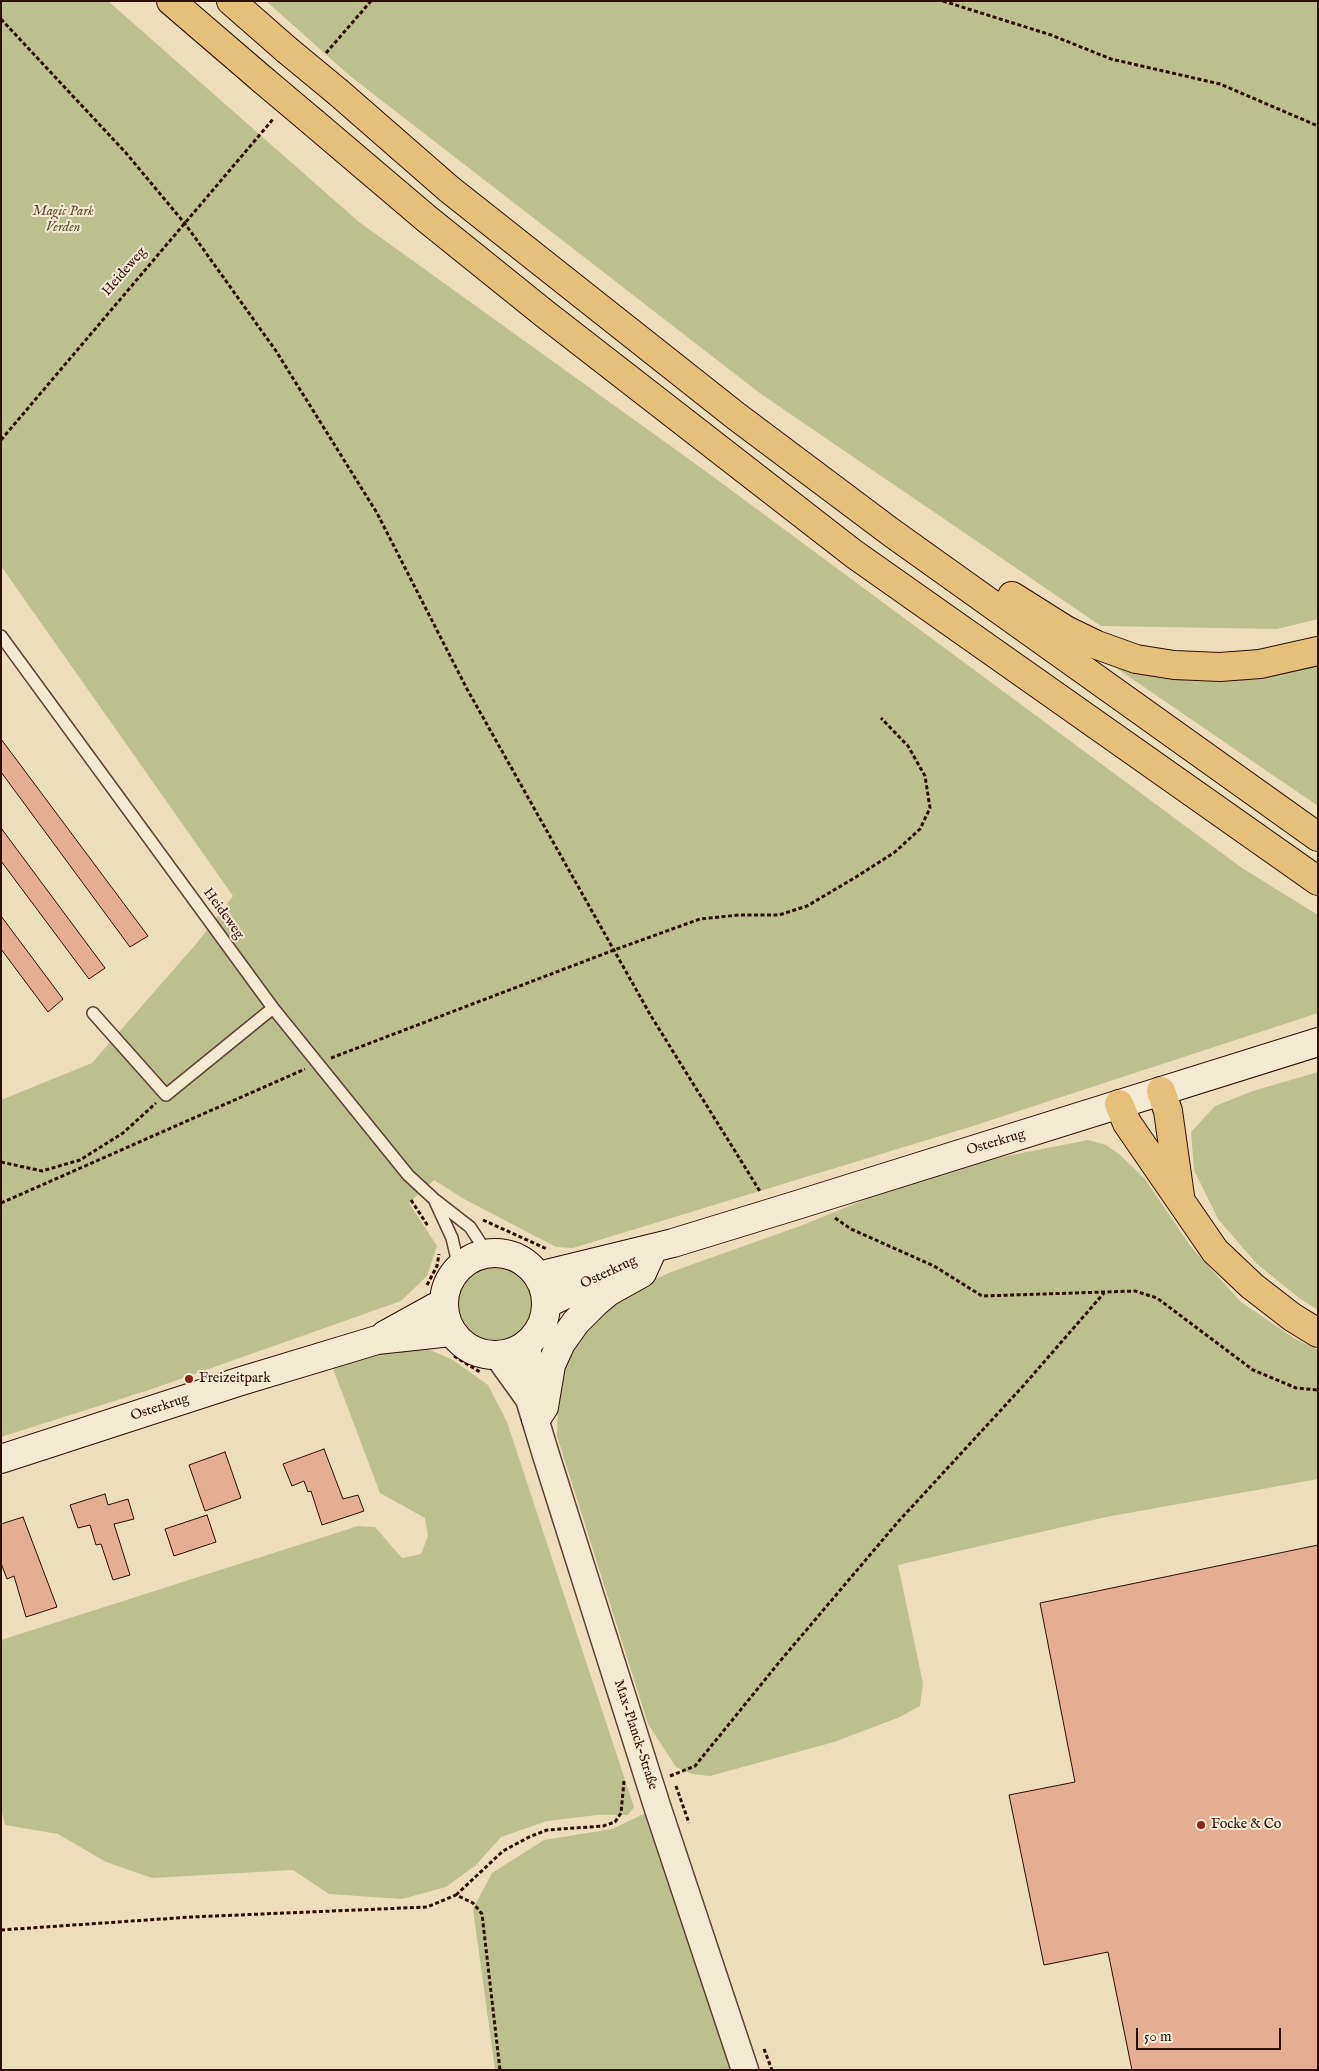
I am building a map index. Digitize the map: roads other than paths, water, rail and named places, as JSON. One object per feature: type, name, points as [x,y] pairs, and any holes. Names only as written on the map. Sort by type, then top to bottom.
[{"type":"highway","points":[[172,1],[262,80],[428,219],[839,542],[1318,881]]},
{"type":"highway","points":[[230,1],[449,189],[705,392],[909,544],[1318,837]]},
{"type":"highway","points":[[909,544],[943,549],[1066,630],[1097,645],[1136,658],[1174,665],[1220,667],[1260,664],[1318,651]]},
{"type":"highway","points":[[1160,1091],[1168,1111],[1180,1200]]},
{"type":"highway","points":[[1119,1104],[1127,1123],[1216,1251],[1252,1286],[1292,1317],[1318,1333]]},
{"type":"main road","name":"Osterkrug","points":[[538,1276],[662,1248],[1318,1042]]},
{"type":"main road","name":"Osterkrug","points":[[546,1304],[662,1248]]},
{"type":"main road","points":[[533,1409],[544,1407],[551,1365],[561,1343],[576,1322],[594,1303],[608,1292],[642,1273],[662,1248]]},
{"type":"main road","points":[[487,1253],[507,1254],[519,1259],[538,1276],[544,1289],[546,1304],[544,1319],[538,1333],[528,1344],[516,1352],[498,1356],[473,1351],[460,1343],[451,1332],[434,1297],[448,1282],[449,1260],[468,1261],[487,1253]]},
{"type":"main road","name":"Osterkrug","points":[[376,1340],[434,1297]]},
{"type":"main road","name":"Osterkrug","points":[[1,1459],[376,1340],[451,1332]]},
{"type":"street","name":"Max-Planck-Straße","points":[[528,1344],[533,1409],[658,1809],[745,2070]]},
{"type":"street","name":"Max-Planck-Straße","points":[[498,1356],[533,1409]]},
{"type":"lane","name":"Heideweg","points":[[1,636],[273,1008],[408,1176],[434,1199],[470,1226],[487,1253]]},
{"type":"lane","points":[[93,1012],[166,1095],[273,1008]]},
{"type":"lane","name":"Heideweg","points":[[434,1199],[452,1238],[449,1260]]},
{"type":"place","name":"Freizeitpark","points":[[189,1379]]},
{"type":"place","name":"Focke & Co","points":[[1201,1825]]},
{"type":"park label","name":"Magic Park Verden","points":[[63,220]]}]
